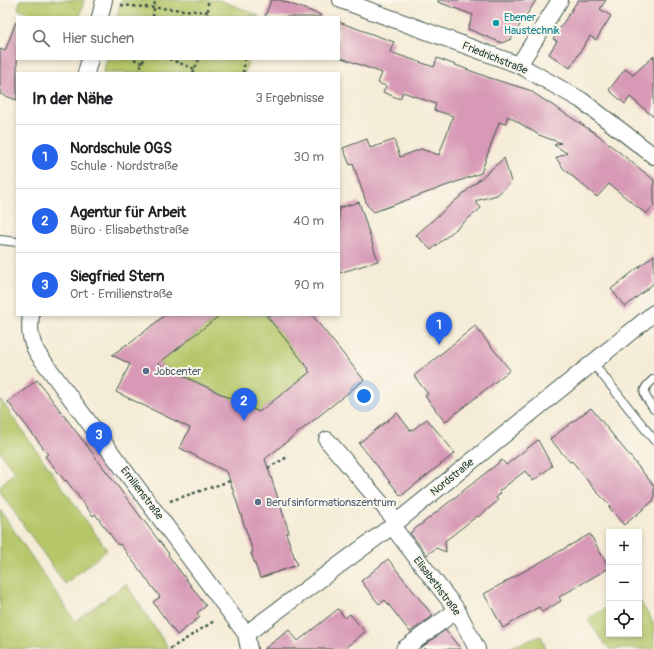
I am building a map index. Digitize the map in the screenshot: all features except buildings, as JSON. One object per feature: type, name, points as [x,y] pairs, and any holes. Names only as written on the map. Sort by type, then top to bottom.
[{"type":"street","name":"Friedrichstraße","points":[[341,0],[519,65],[581,100],[654,156]]},
{"type":"street","points":[[519,65],[560,0]]},
{"type":"street","points":[[86,72],[90,60]]},
{"type":"street","name":"Nordstraße","points":[[248,641],[654,313]]},
{"type":"street","name":"Emilienstraße","points":[[31,316],[30,330],[33,345],[38,354],[229,611],[248,641]]},
{"type":"street","name":"Elisabethstraße","points":[[327,440],[394,524],[457,610],[477,649]]},
{"type":"street","points":[[404,649],[457,610]]},
{"type":"lane","points":[[1,241],[16,242]]},
{"type":"lane","points":[[593,363],[654,440]]},
{"type":"lane","points":[[654,379],[644,389],[644,395],[654,409]]},
{"type":"path","points":[[154,16],[155,0]]},
{"type":"path","points":[[208,0],[208,16]]},
{"type":"path","points":[[102,7],[155,8],[208,12]]},
{"type":"path","points":[[181,16],[182,10]]},
{"type":"path","points":[[136,60],[142,63]]},
{"type":"path","points":[[138,72],[144,60]]},
{"type":"path","points":[[172,60],[195,69]]},
{"type":"path","points":[[194,72],[199,60]]},
{"type":"path","points":[[243,72],[245,60]]},
{"type":"path","points":[[268,468],[289,456]]},
{"type":"path","points":[[152,507],[230,481]]},
{"type":"path","points":[[170,649],[229,611]]},
{"type":"green space","points":[[20,0],[84,0],[80,16],[36,16],[18,9]]},
{"type":"green space","points":[[121,0],[219,0],[258,15],[258,16],[117,16]]},
{"type":"green space","points":[[107,60],[249,60],[245,72],[103,72]]},
{"type":"green space","points":[[219,316],[267,316],[304,362],[322,359],[308,369],[310,372],[259,412],[152,361],[160,345],[174,352]]},
{"type":"green space","points":[[0,399],[107,550],[65,584],[0,492],[0,486],[15,472],[0,452]]},
{"type":"green space","points":[[0,510],[75,621],[126,584],[169,649],[0,649]]},
{"type":"green space","points":[[642,605],[654,623],[654,649],[609,649],[588,619],[606,608],[606,637],[642,637]]},
{"type":"green space","points":[[541,636],[546,649],[506,649]]},
{"type":"place","name":"Ebener Haustechnik","points":[[496,23]]},
{"type":"place","name":"Nordschule OGS","points":[[439,345]]},
{"type":"place","name":"Jobcenter","points":[[146,371]]},
{"type":"place","name":"Agentur für Arbeit","points":[[244,421]]},
{"type":"place","name":"Siegfried Stern","points":[[99,455]]},
{"type":"place","name":"Berufsinformationszentrum","points":[[258,502]]}]
